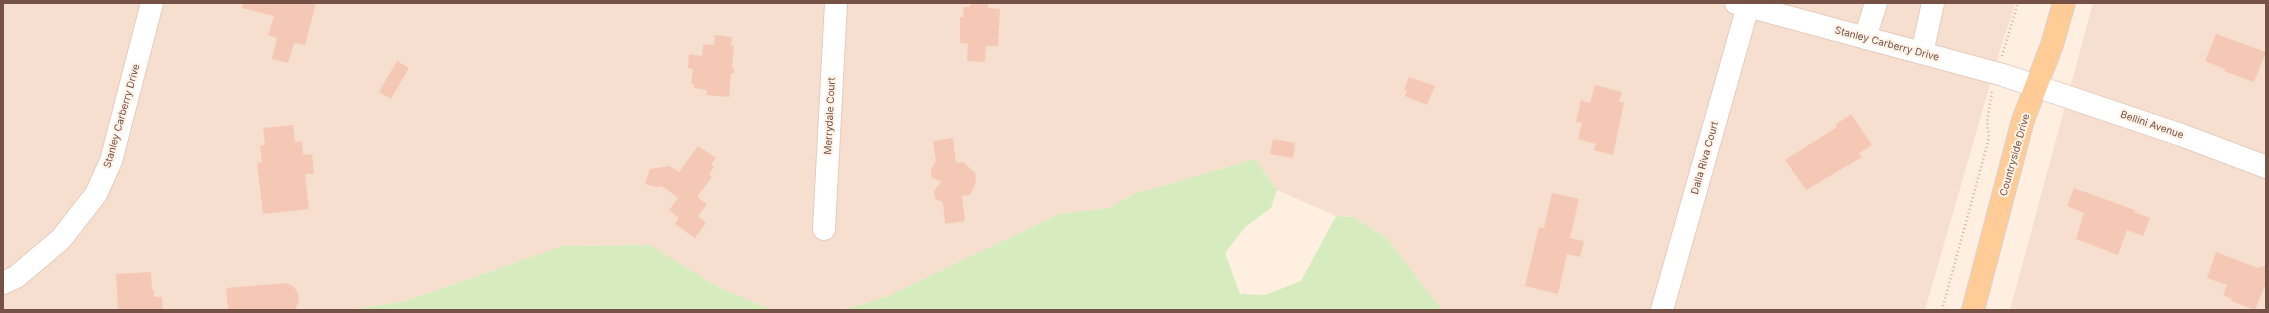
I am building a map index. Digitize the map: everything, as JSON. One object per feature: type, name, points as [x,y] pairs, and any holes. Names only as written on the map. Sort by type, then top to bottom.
[{"type":"main road","name":"Countryside Drive","points":[[1973,310],[2023,120],[2052,45],[2064,3]]},
{"type":"street","name":"Stanley Carberry Drive","points":[[3,283],[16,277],[61,239],[96,194],[111,161],[152,3]]},
{"type":"street","name":"Merrydale Court","points":[[824,229],[836,3]]},
{"type":"street","points":[[1865,38],[1876,3]]},
{"type":"street","points":[[1922,53],[1933,3]]},
{"type":"street","name":"Stanley Carberry Drive","points":[[1742,5],[1922,53],[2037,86]]},
{"type":"street","name":"Dalla Riva Court","points":[[1662,310],[1742,5]]},
{"type":"street","name":"Bellini Avenue","points":[[2037,86],[2184,136],[2266,167]]},
{"type":"path","points":[[2003,52],[2018,3]]},
{"type":"path","points":[[1942,310],[1989,138],[1986,121],[1991,95]]},
{"type":"shaded area","points":[[3,3],[2016,3],[2001,46],[1925,310],[1442,310],[1387,238],[1353,217],[1336,216],[1277,190],[1255,159],[1134,194],[1109,208],[1059,214],[886,297],[842,310],[773,310],[720,288],[648,245],[563,246],[406,301],[349,310],[3,310]]},
{"type":"shaded area","points":[[2093,3],[2266,3],[2266,310],[2010,310]]},
{"type":"green space","points":[[1255,159],[1277,190],[1271,208],[1245,227],[1225,253],[1240,294],[1265,295],[1301,281],[1336,216],[1353,217],[1387,238],[1442,310],[842,310],[886,297],[1059,214],[1109,208],[1134,194]]},
{"type":"green space","points":[[649,245],[720,288],[773,310],[349,310],[406,301],[563,246]]},
{"type":"building","points":[[243,3],[316,3],[305,45],[294,43],[288,63],[272,59],[277,38],[268,35],[274,16],[242,8]]},
{"type":"building","points":[[971,3],[989,3],[988,8],[1000,9],[998,46],[986,46],[985,62],[967,61],[968,44],[960,43],[960,17],[963,17],[964,7],[970,7]]},
{"type":"building","points":[[2216,34],[2266,52],[2254,82],[2224,71],[2225,69],[2205,61]]},
{"type":"building","points":[[715,35],[732,37],[731,46],[734,46],[732,67],[735,72],[731,74],[729,97],[706,95],[707,90],[694,88],[694,84],[691,83],[693,69],[688,68],[689,54],[702,56],[703,44],[714,45]]},
{"type":"building","points":[[397,61],[409,68],[391,99],[379,92]]},
{"type":"building","points":[[1409,77],[1435,86],[1427,105],[1405,96],[1407,91],[1404,90]]},
{"type":"building","points":[[1595,85],[1622,92],[1619,101],[1624,103],[1613,155],[1594,150],[1596,144],[1578,139],[1582,123],[1576,122],[1581,100],[1590,103]]},
{"type":"building","points":[[1851,114],[1872,145],[1859,153],[1862,157],[1806,190],[1785,160],[1837,127],[1835,125]]},
{"type":"building","points":[[293,125],[295,142],[302,141],[303,155],[312,154],[314,174],[305,174],[309,209],[263,214],[257,163],[262,162],[260,146],[265,145],[263,128]]},
{"type":"building","points":[[953,138],[956,163],[963,162],[975,173],[976,182],[970,195],[962,196],[965,221],[945,224],[943,203],[935,198],[934,191],[941,182],[931,177],[931,170],[936,161],[933,141]]},
{"type":"building","points":[[1273,139],[1295,143],[1293,158],[1270,154]]},
{"type":"building","points":[[698,146],[716,158],[711,165],[714,167],[709,174],[712,177],[697,197],[707,204],[698,216],[706,223],[695,238],[675,224],[679,218],[669,210],[678,198],[662,186],[656,187],[645,184],[650,169],[669,166],[679,172]]},
{"type":"building","points":[[2074,188],[2135,210],[2134,212],[2150,218],[2143,236],[2127,230],[2118,255],[2076,239],[2084,213],[2067,206]]},
{"type":"building","points":[[1552,193],[1579,199],[1570,238],[1584,241],[1580,257],[1567,254],[1558,294],[1525,286],[1539,227],[1544,228]]},
{"type":"building","points":[[2216,252],[2258,268],[2266,265],[2266,283],[2255,310],[2231,301],[2232,299],[2223,295],[2227,285],[2207,278]]},
{"type":"building","points":[[151,272],[154,297],[162,297],[163,310],[118,310],[116,274]]},
{"type":"building","points":[[285,283],[293,286],[298,293],[299,301],[295,310],[228,310],[226,288]]}]
